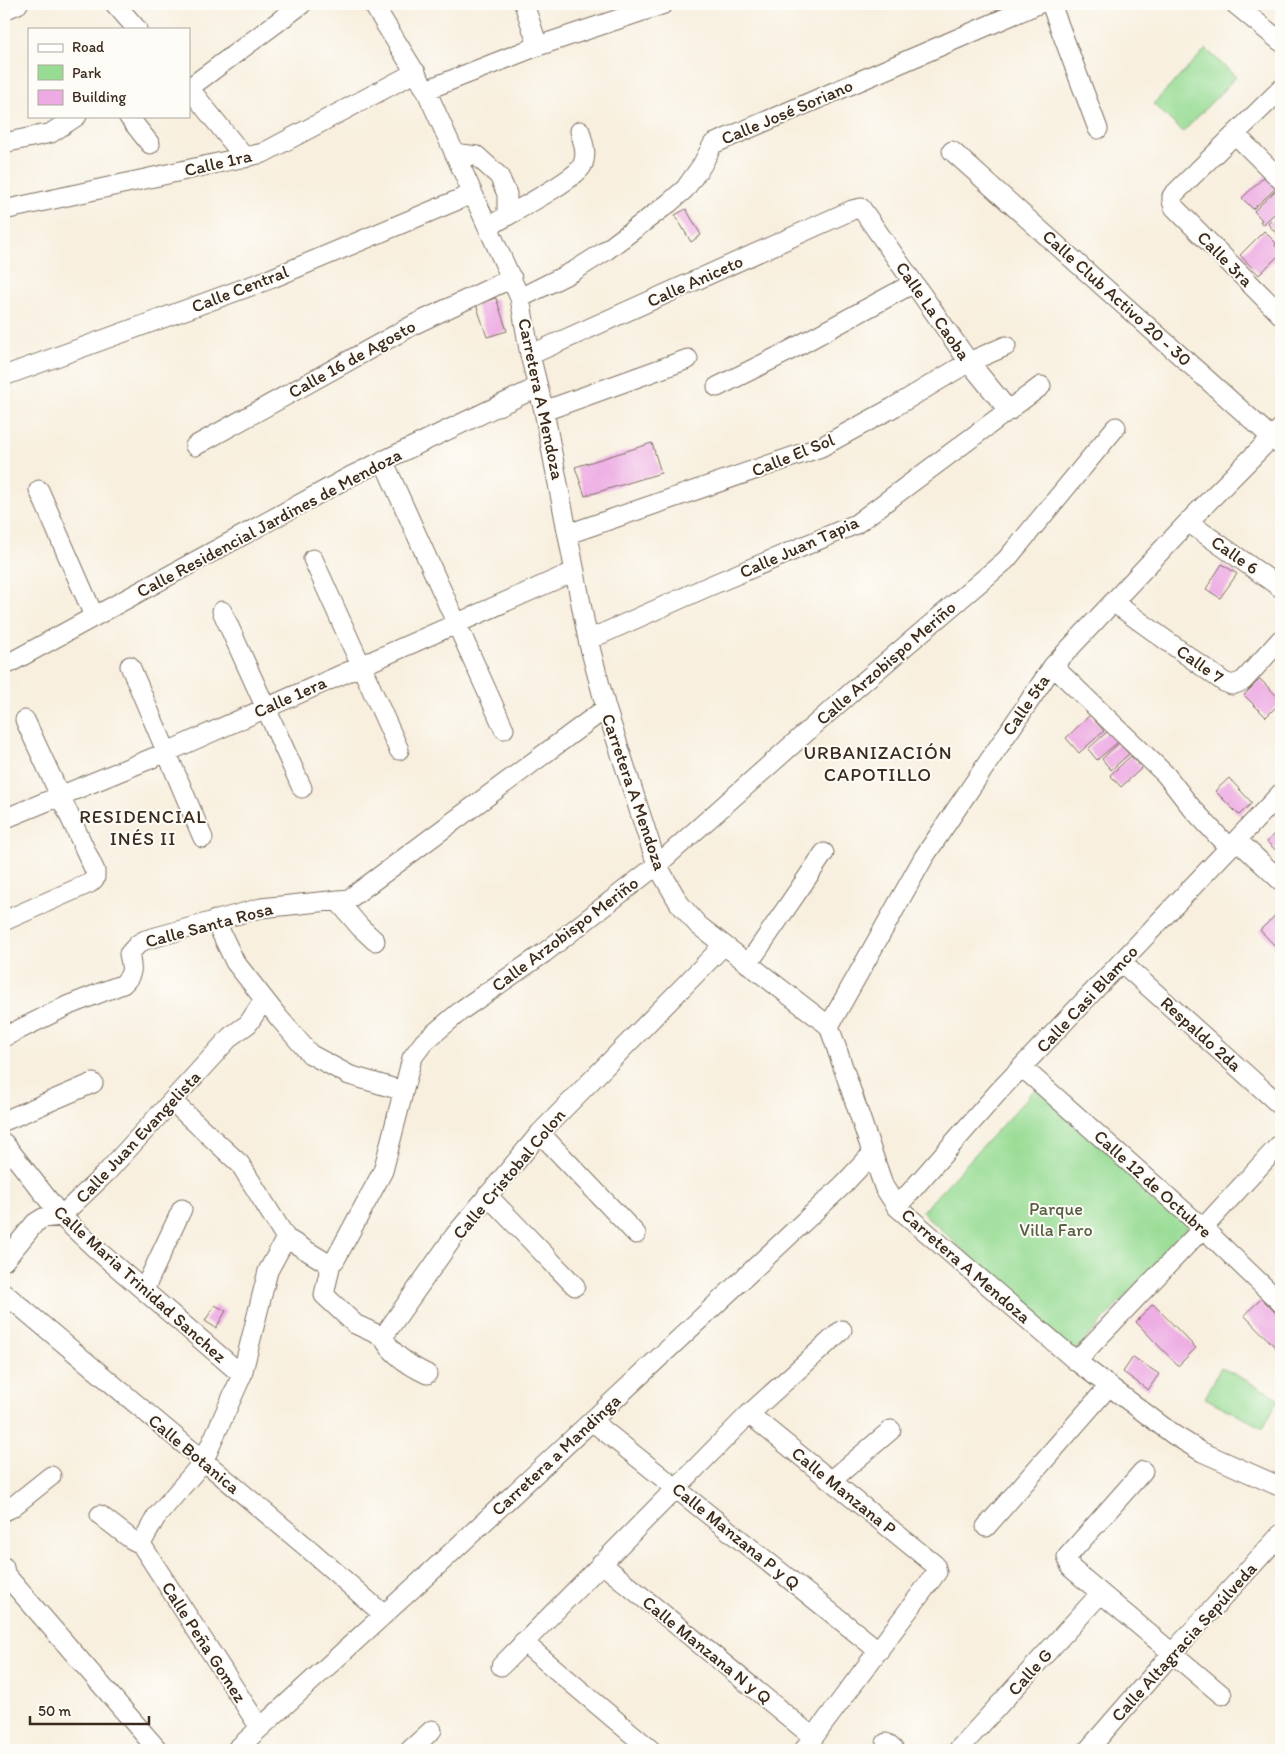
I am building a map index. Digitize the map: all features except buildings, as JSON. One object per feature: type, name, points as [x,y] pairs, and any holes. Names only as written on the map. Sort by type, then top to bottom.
[{"type":"street","points":[[4,10],[18,4]]},
{"type":"street","points":[[115,4],[136,28]]},
{"type":"street","points":[[190,87],[302,4]]},
{"type":"street","name":"Carretera A Mendoza","points":[[373,4],[426,90],[520,298],[530,355],[544,411],[588,640],[606,708],[657,865],[678,904],[698,926],[829,1026],[884,1187],[897,1207],[1076,1361],[1174,1435],[1202,1452],[1281,1487]]},
{"type":"street","points":[[524,4],[538,46]]},
{"type":"street","points":[[426,90],[538,46],[664,4]]},
{"type":"street","name":"Calle José Soriano","points":[[520,298],[574,271],[604,252],[669,203],[685,189],[702,165],[713,144],[1038,4]]},
{"type":"street","points":[[1051,4],[1098,130]]},
{"type":"street","points":[[1235,4],[1281,42]]},
{"type":"street","name":"Calle 1ra","points":[[4,210],[263,153],[416,72]]},
{"type":"street","points":[[190,89],[245,158]]},
{"type":"street","points":[[1281,89],[1235,134],[1281,180]]},
{"type":"street","points":[[4,143],[52,133],[74,118]]},
{"type":"street","points":[[130,118],[150,144]]},
{"type":"street","points":[[488,228],[568,180],[582,166],[585,152],[580,131]]},
{"type":"street","name":"Calle 3ra","points":[[1235,134],[1172,196],[1172,202],[1174,207],[1281,315]]},
{"type":"street","name":"Calle Club Activo 20 - 30","points":[[952,151],[1278,437]]},
{"type":"street","points":[[454,153],[477,156],[499,176],[507,194],[507,215]]},
{"type":"street","name":"Calle Central","points":[[4,376],[270,279],[472,194]]},
{"type":"street","name":"Calle La Caoba","points":[[861,208],[912,284],[969,362],[1009,411]]},
{"type":"street","name":"Calle Aniceto","points":[[530,355],[852,210],[861,208]]},
{"type":"street","name":"Calle 16 de Agosto","points":[[195,446],[415,324],[512,278]]},
{"type":"street","points":[[717,387],[912,284]]},
{"type":"street","name":"Calle El Sol","points":[[568,534],[821,447],[969,362],[1006,346]]},
{"type":"street","points":[[544,411],[688,359]]},
{"type":"street","name":"Calle Juan Tapia","points":[[588,640],[856,524],[1041,386]]},
{"type":"street","name":"Calle Residencial Jardines de Mendoza","points":[[4,666],[383,460],[538,387]]},
{"type":"street","name":"Calle Arzobispo Meriño","points":[[330,1263],[335,1260],[383,1171],[412,1058],[424,1042],[463,1009],[544,953],[657,865],[855,689],[1006,560],[1116,427]]},
{"type":"street","name":"Calle 5ta","points":[[829,1026],[924,857],[1053,666],[1188,522],[1278,437]]},
{"type":"street","points":[[383,460],[504,729]]},
{"type":"street","points":[[39,490],[94,616]]},
{"type":"street","name":"Calle 6","points":[[1188,522],[1281,588]]},
{"type":"street","points":[[313,559],[399,750]]},
{"type":"street","name":"Calle 1era","points":[[4,819],[60,794],[167,752],[574,571]]},
{"type":"street","name":"Calle 7","points":[[1113,602],[1224,682],[1232,685],[1243,681],[1281,639]]},
{"type":"street","points":[[222,611],[302,788]]},
{"type":"street","points":[[130,666],[203,838]]},
{"type":"street","points":[[1053,666],[1166,775],[1191,807],[1233,844],[1281,881]]},
{"type":"street","name":"Calle Santa Rosa","points":[[4,1037],[68,1005],[123,984],[129,979],[132,972],[129,954],[145,940],[262,908],[349,899],[606,708]]},
{"type":"street","points":[[4,921],[90,883],[95,878],[95,871],[25,720]]},
{"type":"street","name":"Calle Casi Blamco","points":[[897,1207],[999,1092],[1281,794]]},
{"type":"street","points":[[748,964],[824,853]]},
{"type":"street","points":[[337,900],[354,921],[375,941]]},
{"type":"street","points":[[214,920],[235,962],[264,1000],[310,1054],[349,1075],[403,1091]]},
{"type":"street","name":"Calle Cristobal Colon","points":[[384,1337],[455,1235],[540,1133],[723,946]]},
{"type":"street","name":"Respaldo 2da","points":[[1121,962],[1281,1106]]},
{"type":"street","name":"Calle Juan Evangelista","points":[[4,1261],[35,1223],[43,1218],[61,1216],[107,1172],[231,1036],[248,1024],[264,1000]]},
{"type":"street","name":"Calle 12 de Octubre","points":[[1023,1068],[1203,1228],[1281,1303]]},
{"type":"street","points":[[4,1121],[93,1084]]},
{"type":"street","points":[[172,1102],[240,1164],[286,1238],[326,1263],[330,1263],[324,1295],[355,1324],[384,1337],[387,1344],[402,1359],[427,1374]]},
{"type":"street","points":[[540,1133],[636,1234]]},
{"type":"street","name":"Calle Maria Trinidad Sanchez","points":[[4,1143],[61,1216],[242,1375]]},
{"type":"street","points":[[1076,1361],[1281,1143]]},
{"type":"street","name":"Carretera a Mandinga","points":[[236,1750],[592,1421],[842,1185],[872,1154]]},
{"type":"street","points":[[487,1195],[575,1286]]},
{"type":"street","points":[[144,1290],[182,1209]]},
{"type":"street","points":[[100,1515],[145,1550],[156,1517],[203,1462],[242,1375],[268,1272],[286,1238]]},
{"type":"street","name":"Calle Botanica","points":[[4,1293],[310,1550],[384,1615]]},
{"type":"street","points":[[501,1666],[749,1414],[842,1330]]},
{"type":"street","points":[[986,1527],[1109,1386]]},
{"type":"street","name":"Calle Manzana P","points":[[749,1414],[935,1564],[937,1572],[879,1651]]},
{"type":"street","name":"Calle Manzana P y Q","points":[[592,1421],[879,1651]]},
{"type":"street","points":[[832,1480],[891,1430]]},
{"type":"street","points":[[1144,1471],[1067,1557],[1071,1568],[1222,1695]]},
{"type":"street","points":[[4,1511],[11,1508],[50,1476]]},
{"type":"street","name":"Calle Altagracia Sepúlveda","points":[[1088,1750],[1173,1652],[1281,1534]]},
{"type":"street","name":"Calle Peña Gomez","points":[[145,1550],[260,1728]]},
{"type":"street","name":"Calle Manzana N y Q","points":[[601,1563],[808,1744]]},
{"type":"street","points":[[4,1572],[158,1750]]},
{"type":"street","name":"Calle G","points":[[958,1750],[1101,1593]]},
{"type":"street","points":[[524,1642],[651,1750]]},
{"type":"street","points":[[808,1744],[879,1651]]},
{"type":"street","points":[[410,1750],[432,1730]]},
{"type":"green space","points":[[1206,49],[1236,77],[1183,132],[1153,104]]},
{"type":"green space","name":"Parque Villa Faro","points":[[1037,1087],[1189,1227],[1074,1352],[922,1212]]},
{"type":"green space","points":[[1221,1367],[1279,1398],[1263,1428],[1205,1398]]},
{"type":"district","name":"URBANIZACIÓN CAPOTILLO","points":[[878,763]]},
{"type":"district","name":"RESIDENCIAL INÉS II","points":[[143,827]]}]
